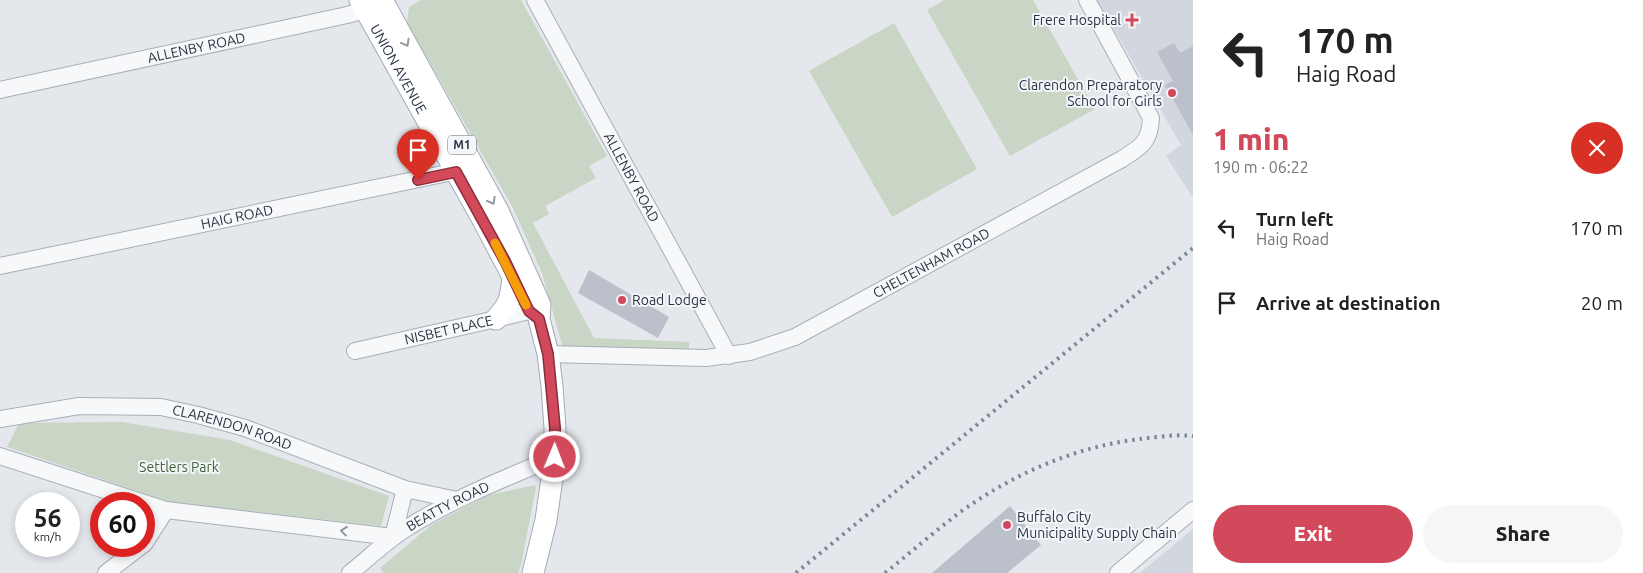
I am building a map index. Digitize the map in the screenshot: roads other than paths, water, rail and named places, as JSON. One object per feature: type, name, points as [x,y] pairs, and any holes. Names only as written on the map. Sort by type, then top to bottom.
[{"type":"main road","name":"UNION AVENUE","points":[[377,3],[465,170],[513,277],[536,311]]},
{"type":"main road","name":"UNION AVENUE","points":[[465,170],[498,211],[536,311],[548,354],[555,428],[555,457],[546,520],[533,573]]},
{"type":"main road","points":[[496,319],[507,308],[510,301],[513,277]]},
{"type":"street","name":"ALLENBY ROAD","points":[[535,0],[729,356]]},
{"type":"street","name":"CHELTENHAM ROAD","points":[[548,354],[706,358],[729,356],[770,347],[795,337],[1140,147],[1147,139],[1150,118],[1087,0]]},
{"type":"street","name":"ALLENBY ROAD","points":[[0,90],[377,3]]},
{"type":"street","name":"HAIG ROAD","points":[[0,266],[465,170]]},
{"type":"street","name":"NISBET PLACE","points":[[355,351],[536,311]]},
{"type":"street","name":"CLARENDON ROAD","points":[[0,419],[79,406],[161,407],[245,428],[405,489],[457,500]]},
{"type":"street","points":[[0,456],[166,510],[392,537],[405,489]]},
{"type":"street","name":"BEATTY ROAD","points":[[350,573],[392,537],[411,525],[457,500],[555,457]]},
{"type":"street","points":[[155,527],[166,510]]},
{"type":"street","points":[[1118,573],[1193,510]]},
{"type":"street","points":[[106,573],[126,557]]},
{"type":"railway","points":[[796,573],[1193,248]]},
{"type":"railway","points":[[885,573],[959,513],[1001,486],[1045,464],[1091,448],[1115,443],[1166,436],[1193,436]]},
{"type":"place","name":"Frere Hospital","points":[[1132,20]]},
{"type":"place","name":"Clarendon Preparatory School for Girls","points":[[1172,93]]},
{"type":"place","name":"Road Lodge","points":[[622,300]]},
{"type":"place","name":"Buffalo City Municipality Supply Chain","points":[[1007,525]]},
{"type":"park label","name":"Settlers Park","points":[[179,467]]}]
